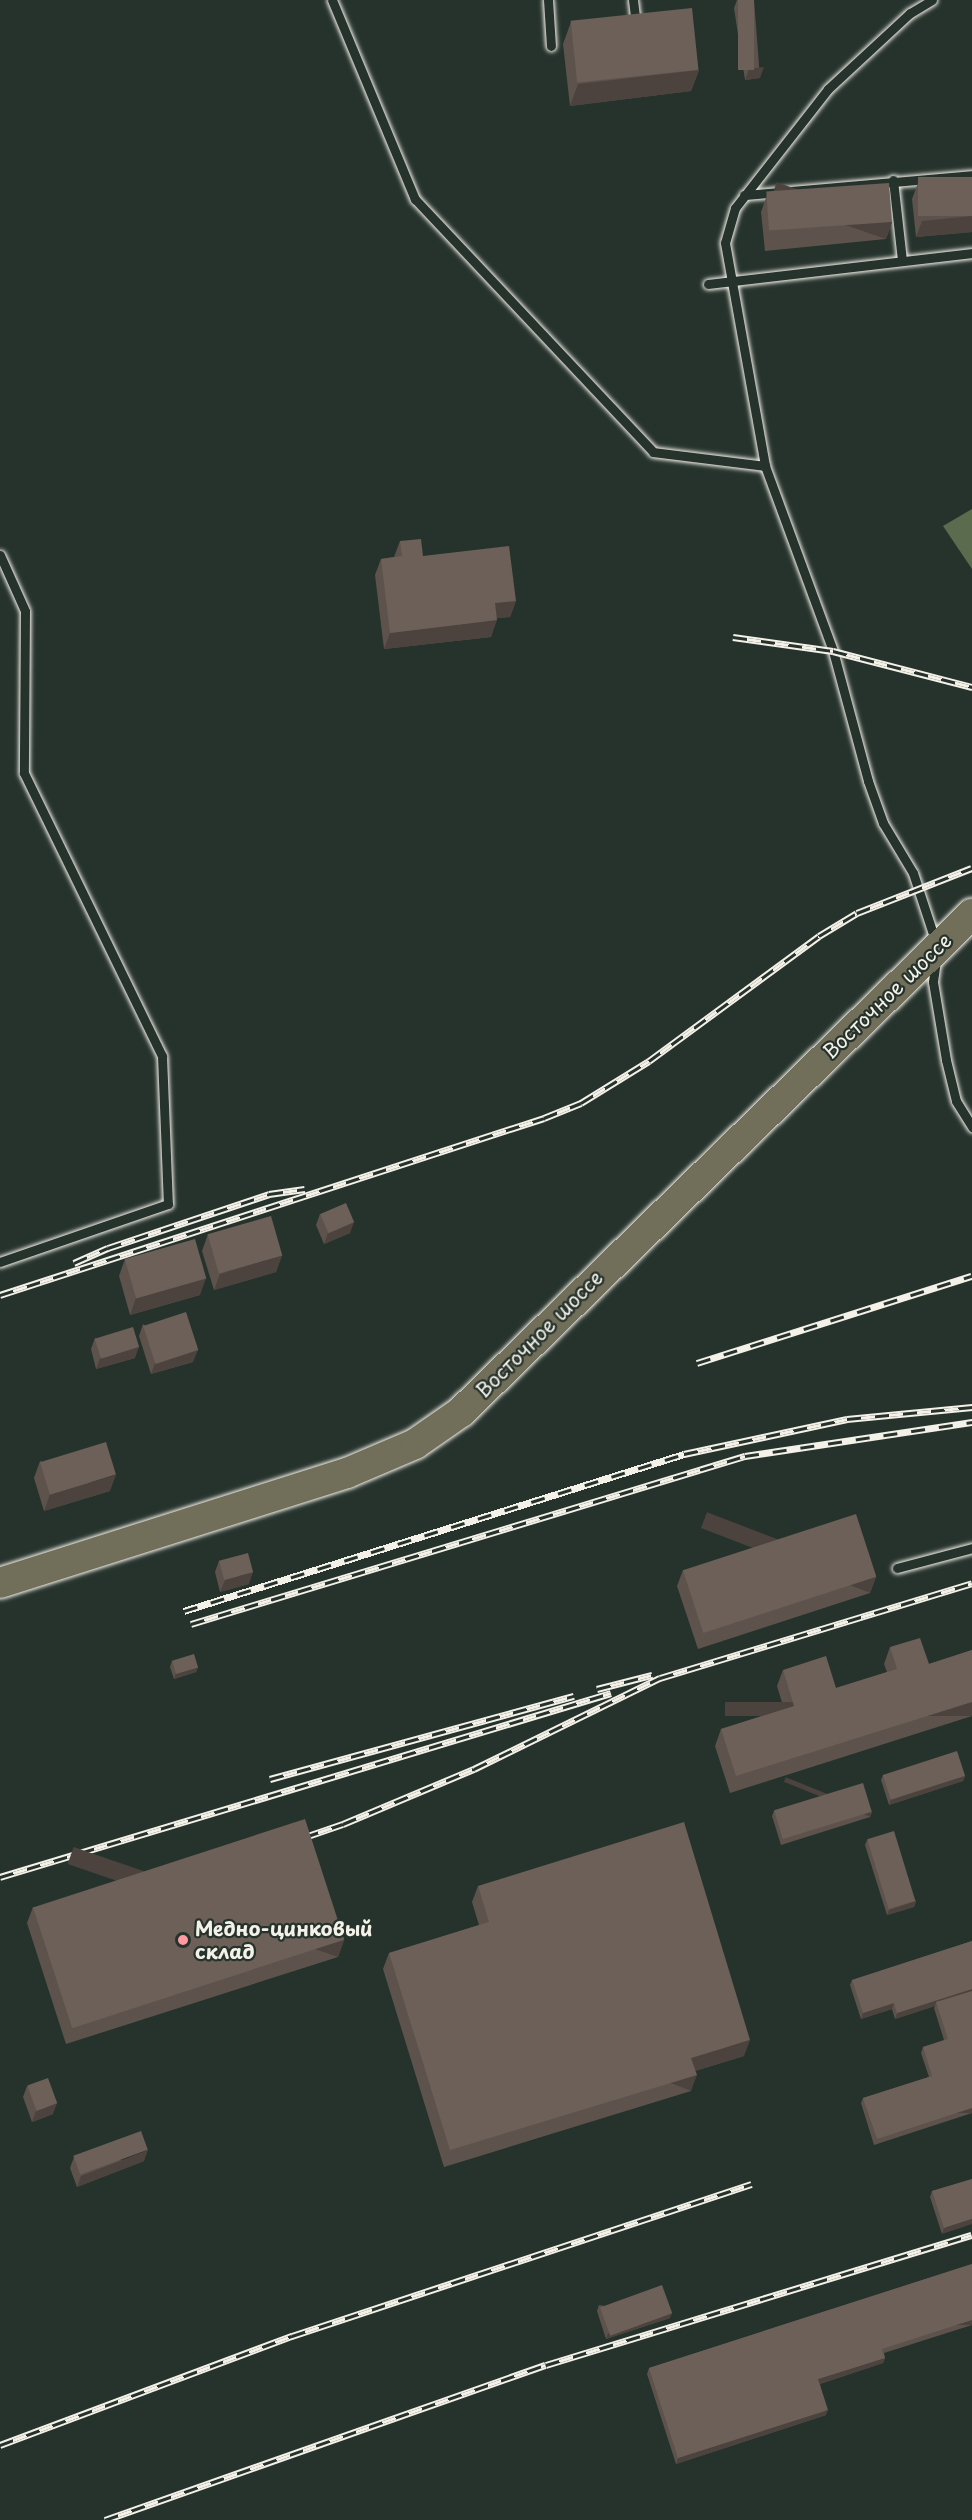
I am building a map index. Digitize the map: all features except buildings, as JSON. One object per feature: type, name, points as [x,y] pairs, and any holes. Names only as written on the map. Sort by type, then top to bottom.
[{"type":"main road","name":"Восточное шоссе","points":[[0,1583],[347,1473],[415,1444],[461,1412],[972,914]]},
{"type":"lane","points":[[332,0],[416,199],[653,452],[765,466]]},
{"type":"lane","points":[[548,0],[551,46]]},
{"type":"lane","points":[[633,0],[637,28]]},
{"type":"lane","points":[[910,13],[918,0]]},
{"type":"lane","points":[[932,0],[910,13],[828,89],[735,207],[725,243],[729,282],[765,466],[833,651],[868,781],[883,823],[912,873],[938,948],[933,982],[938,1023],[956,1101],[972,1127]]},
{"type":"lane","points":[[744,195],[893,180],[972,176]]},
{"type":"lane","points":[[893,180],[902,260]]},
{"type":"lane","points":[[708,284],[972,253]]},
{"type":"lane","points":[[0,555],[25,611],[24,773],[162,1056],[168,1204],[0,1262]]},
{"type":"lane","points":[[897,1568],[972,1548]]},
{"type":"green space","points":[[972,509],[972,569],[943,526]]},
{"type":"railway","points":[[733,637],[833,651],[972,687]]},
{"type":"railway","points":[[0,1295],[544,1118],[581,1103],[649,1061],[819,936],[857,913],[972,868]]},
{"type":"railway","points":[[74,1263],[108,1248],[269,1194],[305,1189]]},
{"type":"railway","points":[[697,1363],[972,1276]]},
{"type":"railway","points":[[184,1611],[684,1454],[847,1419],[972,1407]]},
{"type":"railway","points":[[191,1624],[745,1456],[972,1422]]},
{"type":"railway","points":[[305,1837],[343,1824],[474,1769],[660,1678],[972,1583]]},
{"type":"railway","points":[[597,1689],[652,1675]]},
{"type":"railway","points":[[0,1877],[611,1693]]},
{"type":"railway","points":[[270,1779],[574,1696]]},
{"type":"railway","points":[[0,2445],[292,2336],[751,2184]]},
{"type":"railway","points":[[105,2520],[546,2365],[972,2235]]},
{"type":"place","name":"Медно-цинковый склад","points":[[183,1940]]}]
